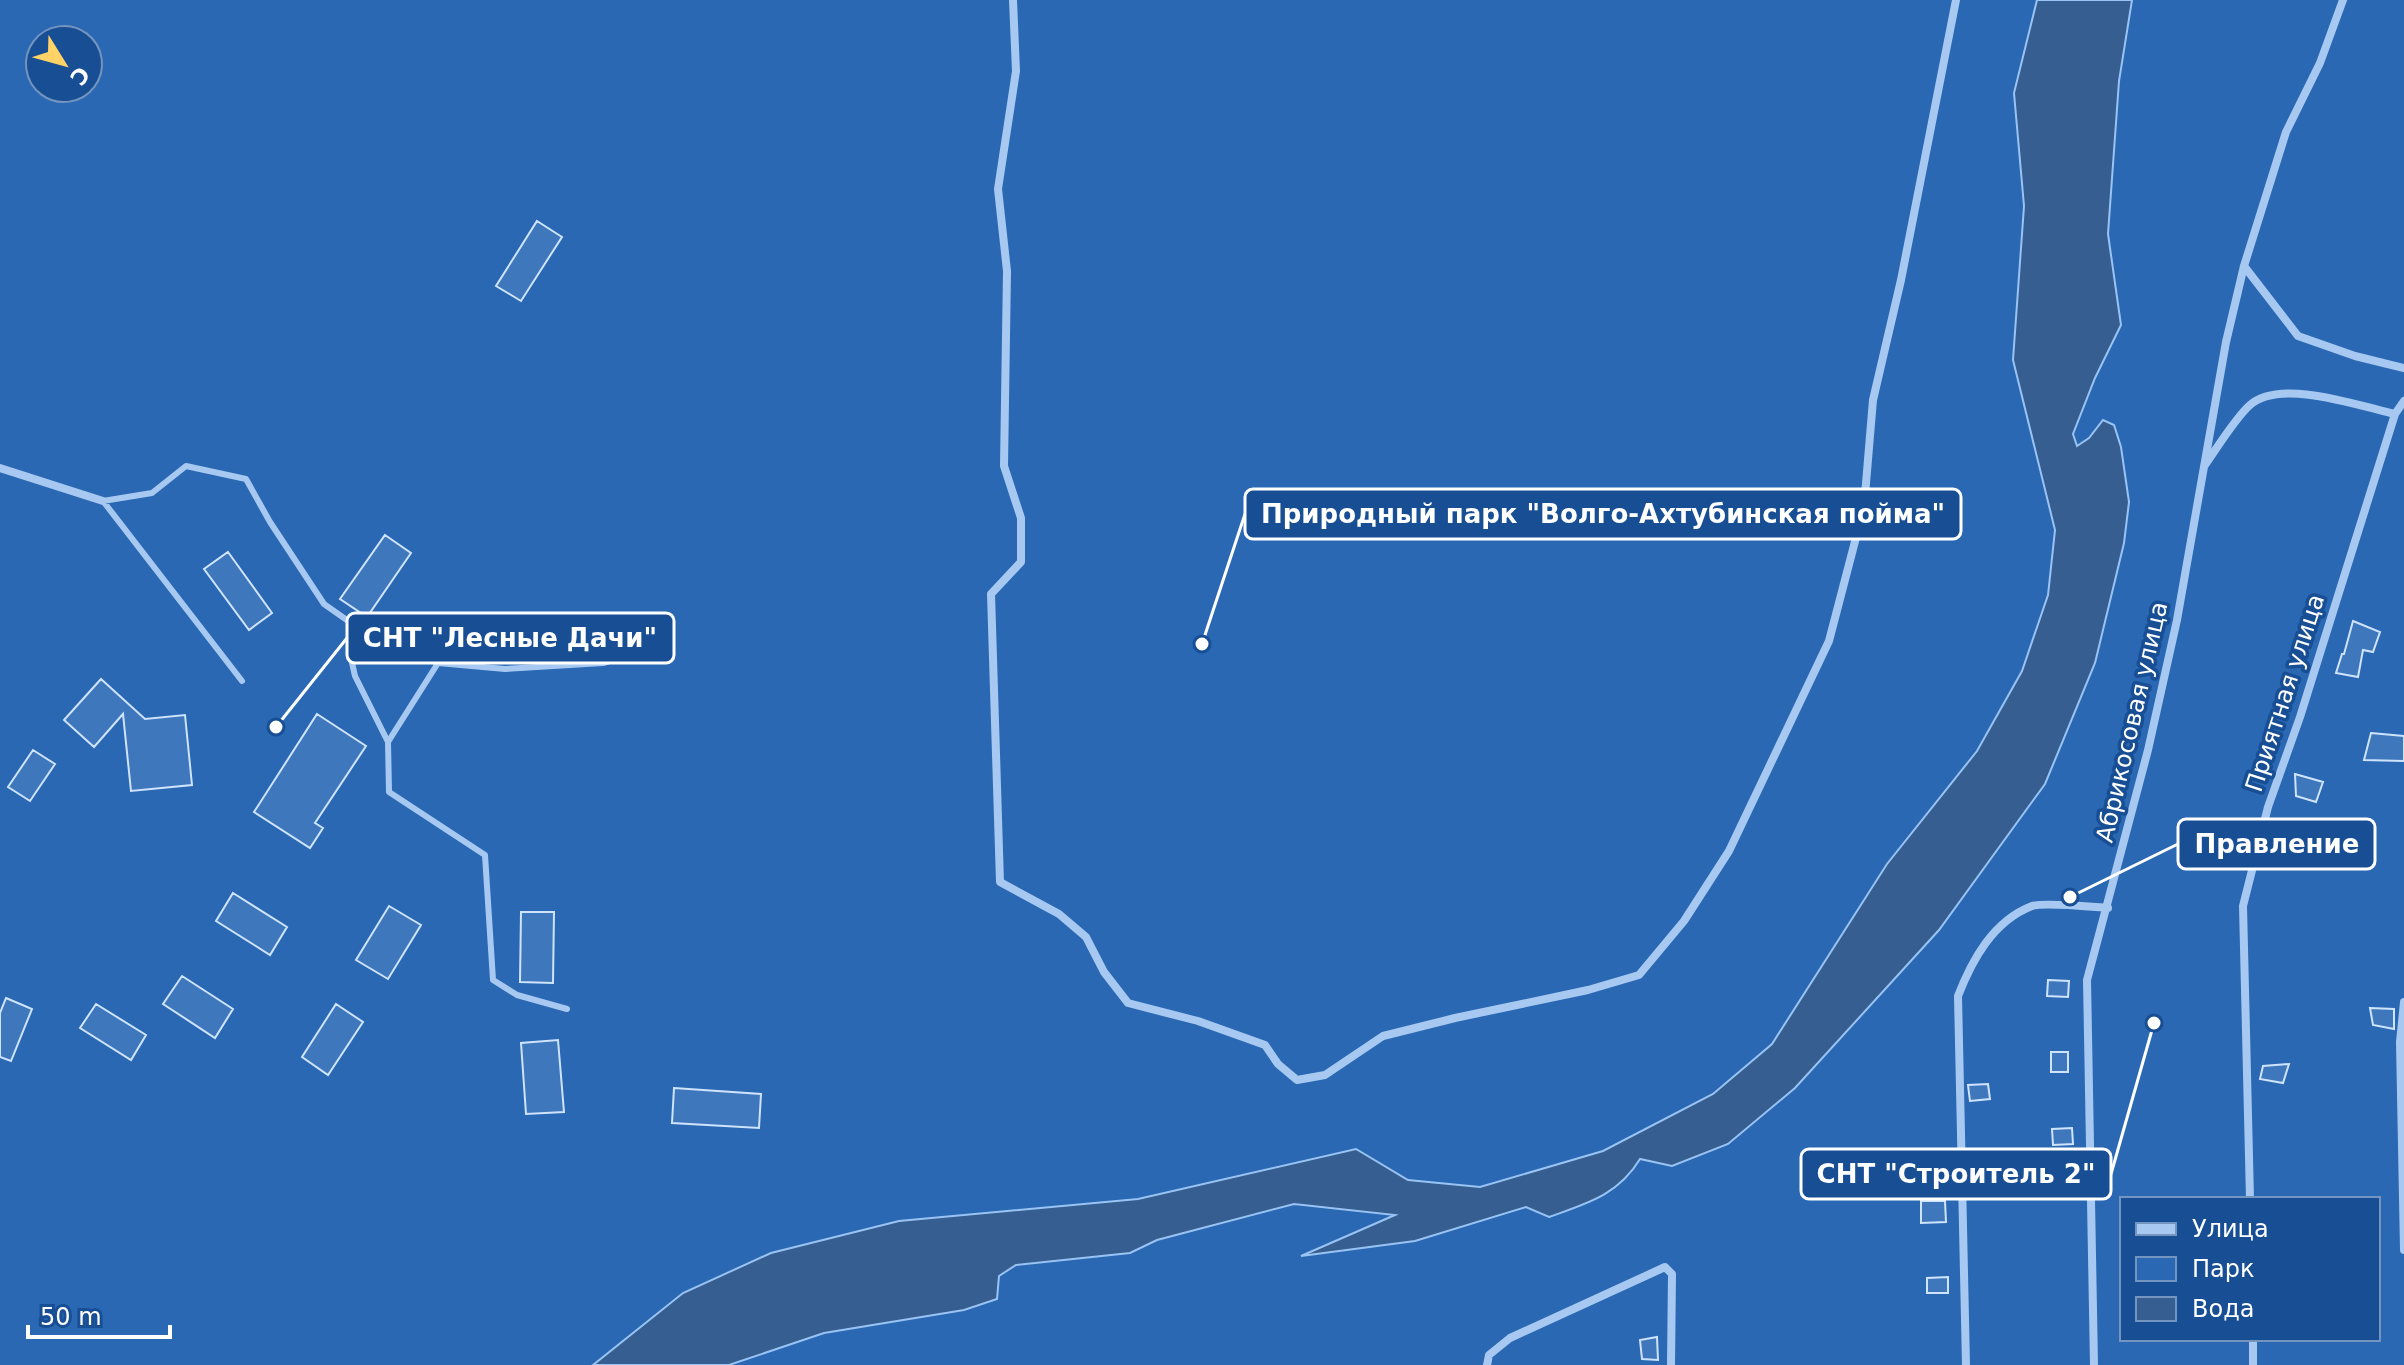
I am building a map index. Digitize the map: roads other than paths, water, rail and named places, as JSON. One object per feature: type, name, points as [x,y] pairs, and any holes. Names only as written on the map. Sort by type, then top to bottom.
[{"type":"street","points":[[1013,0],[1016,71],[998,189],[1007,271],[1004,466],[1021,518],[1021,562],[991,594],[1000,882],[1059,914],[1086,937],[1104,972],[1128,1003],[1198,1021],[1265,1045],[1278,1064],[1297,1080],[1325,1075],[1383,1036],[1588,990],[1639,975],[1684,921],[1729,851],[1829,641],[1864,507],[1873,400],[1901,280],[1956,0]]},
{"type":"street","name":"Абрикосовая улица","points":[[2094,1365],[2087,980],[2108,908],[2177,620],[2202,468],[2244,266],[2286,132],[2320,63],[2343,0]]},
{"type":"street","points":[[2244,266],[2298,336],[2355,356],[2404,368]]},
{"type":"street","points":[[2202,468],[2251,404],[2274,393],[2307,395],[2395,414]]},
{"type":"street","name":"Приятная улица","points":[[2250,1197],[2243,906],[2268,807],[2300,717],[2395,414],[2404,401]]},
{"type":"street","points":[[0,468],[103,501]]},
{"type":"street","points":[[1966,1365],[1958,996],[1970,964],[1998,928],[2034,905],[2108,908]]},
{"type":"street","points":[[2404,1002],[2400,1042],[2404,1250]]},
{"type":"street","points":[[1487,1365],[1489,1355],[1510,1338],[1665,1267],[1672,1274],[1671,1365]]},
{"type":"street","points":[[2253,1341],[2253,1365]]},
{"type":"lane","points":[[242,681],[103,501],[152,493],[186,466],[246,479],[270,522],[324,604],[361,630],[438,663],[519,668],[603,663],[647,650]]},
{"type":"lane","points":[[361,630],[350,654],[355,676],[388,742],[389,792],[485,855],[493,980],[517,995],[567,1009]]},
{"type":"lane","points":[[388,742],[438,663]]},
{"type":"water","points":[[2037,0],[2132,0],[2119,81],[2108,234],[2121,325],[2095,378],[2073,434],[2077,446],[2089,438],[2103,420],[2114,425],[2121,447],[2129,502],[2124,543],[2095,663],[2045,784],[1939,930],[1795,1088],[1728,1144],[1672,1166],[1640,1159],[1612,1189],[1589,1202],[1549,1217],[1526,1207],[1415,1241],[1301,1256],[1395,1215],[1294,1204],[1157,1240],[1130,1253],[1016,1265],[999,1276],[997,1299],[964,1310],[824,1333],[729,1365],[593,1365],[683,1293],[771,1253],[899,1221],[1138,1199],[1356,1149],[1408,1180],[1480,1187],[1603,1151],[1713,1094],[1772,1044],[1887,864],[1977,751],[2022,671],[2048,595],[2055,530],[2013,360],[2024,206],[2014,93]]},
{"type":"place","name":"Природный парк \"Волго-Ахтубинская пойма\"","points":[[1202,644]]},
{"type":"place","name":"СНТ \"Лесные Дачи\"","points":[[276,727]]},
{"type":"place","name":"Правление","points":[[2070,897]]},
{"type":"place","name":"СНТ \"Строитель 2\"","points":[[2154,1023]]}]
